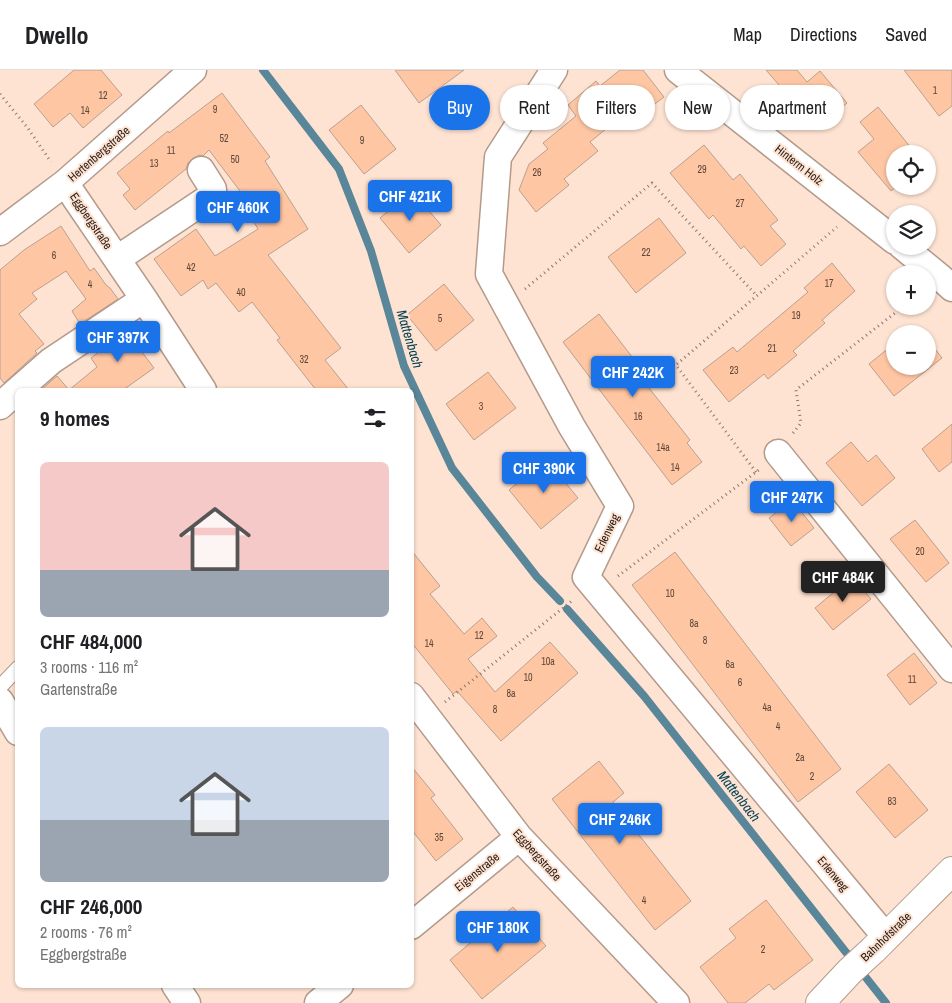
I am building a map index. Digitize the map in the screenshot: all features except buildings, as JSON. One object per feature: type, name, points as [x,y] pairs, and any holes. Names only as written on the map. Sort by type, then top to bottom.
[{"type":"street","name":"Hertenbergstraße","points":[[0,232],[65,183],[193,70]]},
{"type":"street","name":"Erlenweg","points":[[554,70],[498,158],[489,274],[572,427],[620,506],[586,577],[879,944]]},
{"type":"street","name":"Hinterm Holz","points":[[678,70],[886,234]]},
{"type":"street","name":"Eggbergstraße","points":[[117,260],[212,195],[213,189],[200,170]]},
{"type":"street","name":"Eggbergstraße","points":[[65,183],[202,388]]},
{"type":"street","points":[[913,255],[952,288]]},
{"type":"street","points":[[20,388],[51,361],[144,299]]},
{"type":"street","points":[[0,406],[15,393]]},
{"type":"street","points":[[778,452],[952,669]]},
{"type":"street","name":"Eggbergstraße","points":[[414,700],[519,837],[676,1003]]},
{"type":"street","points":[[0,701],[15,727]]},
{"type":"street","name":"Eigenstraße","points":[[414,924],[519,837]]},
{"type":"street","name":"Bahnhofstraße","points":[[820,1003],[952,871]]},
{"type":"street","points":[[177,988],[187,1003]]},
{"type":"street","points":[[318,1003],[336,988]]},
{"type":"lane","points":[[0,687],[15,671]]},
{"type":"path","points":[[0,94],[27,127],[65,183]]},
{"type":"path","points":[[505,305],[652,183],[757,296]]},
{"type":"path","points":[[756,472],[676,365],[856,210]]},
{"type":"path","points":[[427,716],[592,585]]},
{"type":"waterway","name":"Mattenbach","points":[[263,70],[339,169],[371,251],[404,366],[452,468],[537,577],[560,601]]},
{"type":"waterway","name":"Mattenbach","points":[[567,609],[644,696],[886,1003]]}]
